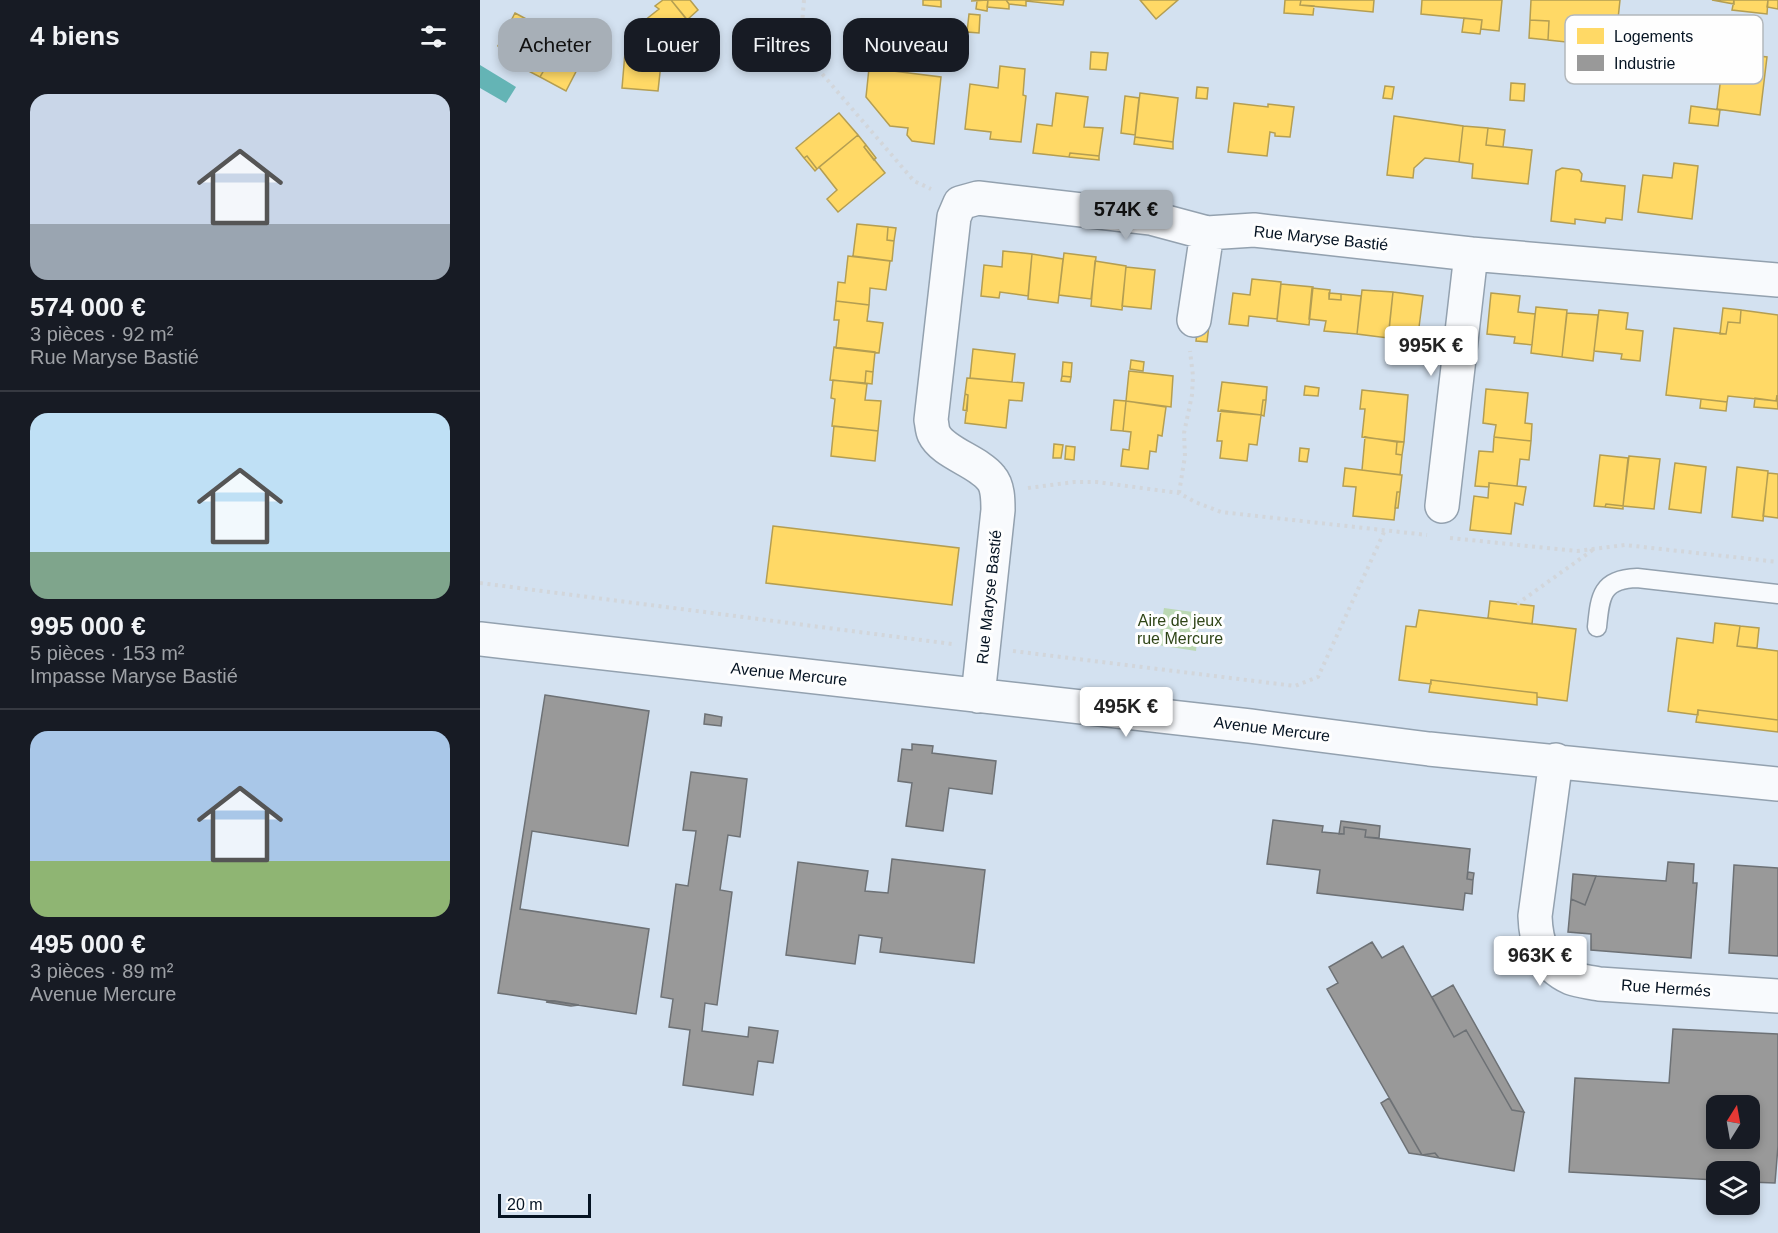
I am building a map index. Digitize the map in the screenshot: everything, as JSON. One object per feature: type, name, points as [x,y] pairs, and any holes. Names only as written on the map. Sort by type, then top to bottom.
[{"type":"street","name":"Rue Maryse Bastié","points":[[960,203],[978,198],[1151,218],[1207,233],[1254,230],[1471,254],[1778,280]]},
{"type":"street","points":[[960,203],[954,217],[932,420],[934,435],[945,446],[987,474],[992,479],[997,494]]},
{"type":"street","points":[[1194,320],[1207,233]]},
{"type":"street","points":[[1438,526],[1471,254]]},
{"type":"street","name":"Rue Maryse Bastié","points":[[978,696],[998,510],[997,494]]},
{"type":"street","name":"Avenue Mercure","points":[[480,639],[1429,749],[1778,784]]},
{"type":"street","name":"Rue Hermés","points":[[1556,760],[1535,916],[1536,936],[1541,953],[1571,978],[1599,984],[1778,996]]},
{"type":"lane","points":[[1597,627],[1604,591],[1611,584],[1623,579],[1636,578],[1778,594]]},
{"type":"path","points":[[804,0],[800,48],[914,181],[960,203]]},
{"type":"path","points":[[1179,493],[1185,456],[1184,433],[1192,395],[1193,376],[1189,357],[1194,320]]},
{"type":"path","points":[[997,494],[1074,482],[1097,482],[1179,493],[1221,512],[1385,530],[1438,526],[1558,550],[1577,551],[1625,545],[1778,562]]},
{"type":"path","points":[[480,583],[1295,686],[1318,677],[1385,530]]},
{"type":"path","points":[[1516,604],[1596,548]]},
{"type":"green space","name":"Aire de jeux rue Mercure","points":[[1164,608],[1200,613],[1196,651],[1158,645]]},
{"type":"shaded area","points":[[480,65],[516,87],[506,103],[480,88]]},
{"type":"building: Logements","points":[[663,0],[671,0],[686,18],[648,18],[659,9],[655,6]]},
{"type":"building: Logements","points":[[671,0],[690,0],[698,10],[689,18],[685,18]]},
{"type":"building: Logements","points":[[923,0],[941,0],[941,7],[923,5]]},
{"type":"building: Logements","points":[[988,0],[987,11],[976,9],[977,1],[971,1]]},
{"type":"building: Logements","points":[[988,0],[1006,0],[1009,9],[987,7]]},
{"type":"building: Logements","points":[[1006,0],[1064,0],[1063,5],[1026,1],[1026,6],[1009,4]]},
{"type":"building: Logements","points":[[1140,0],[1178,0],[1156,19]]},
{"type":"building: Logements","points":[[1285,0],[1301,0],[1300,5],[1314,6],[1313,15],[1284,13]]},
{"type":"building: Logements","points":[[1301,0],[1374,0],[1373,12],[1300,5]]},
{"type":"building: Logements","points":[[1422,0],[1502,0],[1499,31],[1481,29],[1482,20],[1421,14]]},
{"type":"building: Logements","points":[[1531,0],[1620,0],[1618,15],[1565,15],[1565,42],[1548,40],[1549,21],[1530,20]]},
{"type":"building: Logements","points":[[1712,0],[1734,0],[1734,4]]},
{"type":"building: Logements","points":[[1734,0],[1768,0],[1767,14],[1732,10]]},
{"type":"building: Logements","points":[[1768,0],[1778,0],[1778,9],[1767,7]]},
{"type":"building: Logements","points":[[515,13],[524,18],[512,18]]},
{"type":"building: Logements","points":[[969,14],[980,15],[979,33],[969,32]]},
{"type":"building: Logements","points":[[1464,18],[1482,20],[1480,34],[1462,32]]},
{"type":"building: Logements","points":[[1530,20],[1549,21],[1548,40],[1529,38]]},
{"type":"building: Logements","points":[[1091,52],[1108,53],[1106,70],[1090,69]]},
{"type":"building: Logements","points":[[1763,57],[1767,57],[1760,115],[1717,109],[1720,84],[1763,84]]},
{"type":"building: Logements","points":[[624,64],[624,72],[660,72],[658,91],[622,88]]},
{"type":"building: Logements","points":[[1000,66],[1025,69],[1023,95],[1026,96],[1021,142],[990,139],[991,132],[965,129],[970,84],[998,88]]},
{"type":"building: Logements","points":[[530,72],[543,72],[540,77]]},
{"type":"building: Logements","points":[[543,72],[576,72],[566,91],[540,77]]},
{"type":"building: Logements","points":[[869,72],[901,72],[941,77],[934,144],[912,141],[907,135],[908,128],[890,126],[866,97]]},
{"type":"building: Logements","points":[[1511,83],[1525,84],[1524,101],[1510,100]]},
{"type":"building: Logements","points":[[1385,86],[1394,87],[1392,99],[1383,98]]},
{"type":"building: Logements","points":[[1197,87],[1208,88],[1207,99],[1196,98]]},
{"type":"building: Logements","points":[[1056,93],[1088,97],[1084,127],[1103,128],[1099,156],[1070,153],[1069,157],[1033,153],[1037,124],[1052,126]]},
{"type":"building: Logements","points":[[1140,93],[1178,98],[1173,142],[1135,137]]},
{"type":"building: Logements","points":[[1125,96],[1139,98],[1135,135],[1121,133]]},
{"type":"building: Logements","points":[[1234,103],[1294,107],[1290,137],[1275,136],[1275,133],[1270,132],[1267,156],[1228,152]]},
{"type":"building: Logements","points":[[1691,106],[1720,110],[1718,126],[1689,123]]},
{"type":"building: Logements","points":[[839,113],[858,135],[817,169],[807,156],[804,158],[796,148]]},
{"type":"building: Logements","points":[[1394,116],[1463,126],[1459,162],[1425,158],[1414,168],[1413,178],[1387,175]]},
{"type":"building: Logements","points":[[1463,126],[1488,128],[1486,145],[1532,150],[1528,184],[1472,178],[1473,164],[1459,162]]},
{"type":"building: Logements","points":[[1488,128],[1505,130],[1503,147],[1486,145]]},
{"type":"building: Logements","points":[[858,135],[866,145],[864,147],[885,173],[838,212],[827,199],[837,190],[819,167]]},
{"type":"building: Logements","points":[[1135,137],[1173,142],[1173,149],[1134,144]]},
{"type":"building: Logements","points":[[866,145],[876,158],[874,160],[864,147]]},
{"type":"building: Logements","points":[[1070,153],[1099,156],[1099,160],[1069,157]]},
{"type":"building: Logements","points":[[807,156],[817,169],[815,171],[804,158]]},
{"type":"building: Logements","points":[[1674,163],[1698,166],[1692,219],[1638,212],[1643,175],[1672,178]]},
{"type":"building: Logements","points":[[1562,168],[1579,170],[1582,174],[1581,181],[1625,186],[1622,220],[1606,218],[1605,223],[1575,219],[1575,224],[1551,221],[1556,171]]},
{"type":"building: Logements","points":[[857,224],[888,227],[887,240],[894,241],[892,261],[853,256]]},
{"type":"building: Logements","points":[[888,227],[896,228],[894,241],[887,240]]},
{"type":"building: Logements","points":[[1003,251],[1032,254],[1028,296],[1000,292],[999,298],[981,296],[984,265],[1002,267]]},
{"type":"building: Logements","points":[[1064,253],[1096,257],[1091,299],[1059,295]]},
{"type":"building: Logements","points":[[1032,254],[1063,259],[1058,303],[1028,299]]},
{"type":"building: Logements","points":[[848,256],[890,261],[886,290],[870,288],[869,305],[836,301],[838,282],[845,283]]},
{"type":"building: Logements","points":[[1095,261],[1126,266],[1122,310],[1091,306]]},
{"type":"building: Logements","points":[[1126,267],[1155,270],[1151,309],[1122,306]]},
{"type":"building: Logements","points":[[1252,279],[1281,282],[1277,319],[1249,316],[1248,326],[1229,324],[1233,293],[1250,295]]},
{"type":"building: Logements","points":[[1281,284],[1313,287],[1309,325],[1277,321]]},
{"type":"building: Logements","points":[[1312,288],[1330,290],[1329,299],[1341,300],[1341,294],[1361,296],[1357,334],[1324,331],[1326,321],[1309,319]]},
{"type":"building: Logements","points":[[1362,290],[1393,292],[1388,338],[1357,334]]},
{"type":"building: Logements","points":[[1393,292],[1423,296],[1418,335],[1389,331]]},
{"type":"building: Logements","points":[[1329,293],[1341,294],[1341,300],[1329,299]]},
{"type":"building: Logements","points":[[1491,293],[1520,296],[1518,312],[1535,314],[1532,345],[1514,343],[1515,337],[1487,334]]},
{"type":"building: Logements","points":[[836,301],[869,305],[867,321],[883,323],[879,353],[836,348],[839,320],[834,320]]},
{"type":"building: Logements","points":[[1536,307],[1567,310],[1562,357],[1531,353]]},
{"type":"building: Logements","points":[[1723,308],[1741,310],[1740,323],[1728,322],[1726,334],[1720,334]]},
{"type":"building: Logements","points":[[1599,310],[1628,313],[1626,329],[1643,331],[1640,361],[1621,359],[1622,354],[1594,351]]},
{"type":"building: Logements","points":[[1741,310],[1778,315],[1778,395],[1776,401],[1728,396],[1727,402],[1666,395],[1674,328],[1726,334],[1728,322],[1740,323]]},
{"type":"building: Logements","points":[[1567,313],[1598,315],[1593,361],[1562,357]]},
{"type":"building: Logements","points":[[1198,324],[1209,325],[1207,342],[1196,341]]},
{"type":"building: Logements","points":[[834,347],[875,352],[873,372],[866,371],[865,383],[830,380]]},
{"type":"building: Logements","points":[[973,349],[1015,354],[1012,382],[970,378]]},
{"type":"building: Logements","points":[[1131,360],[1144,362],[1143,371],[1130,369]]},
{"type":"building: Logements","points":[[1063,362],[1072,363],[1071,377],[1062,376]]},
{"type":"building: Logements","points":[[866,371],[873,372],[872,384],[865,383]]},
{"type":"building: Logements","points":[[1129,371],[1173,376],[1171,407],[1126,401]]},
{"type":"building: Logements","points":[[1062,376],[1071,377],[1070,382],[1061,381]]},
{"type":"building: Logements","points":[[967,378],[1024,383],[1022,401],[1009,400],[1006,428],[965,423]]},
{"type":"building: Logements","points":[[833,380],[867,384],[865,400],[881,401],[878,431],[832,426],[835,399],[831,398]]},
{"type":"building: Logements","points":[[1222,382],[1267,387],[1261,415],[1218,411]]},
{"type":"building: Logements","points":[[1305,386],[1319,388],[1318,396],[1304,395]]},
{"type":"building: Logements","points":[[1486,389],[1528,393],[1525,423],[1532,424],[1531,441],[1494,437],[1496,425],[1483,423]]},
{"type":"building: Logements","points":[[1362,390],[1408,395],[1404,442],[1362,437],[1365,409],[1360,409]]},
{"type":"building: Logements","points":[[965,394],[968,395],[967,411],[963,410]]},
{"type":"building: Logements","points":[[1777,395],[1778,409],[1754,407],[1755,398],[1776,401]]},
{"type":"building: Logements","points":[[1701,399],[1727,402],[1726,411],[1700,408]]},
{"type":"building: Logements","points":[[1114,400],[1126,401],[1123,431],[1111,430]]},
{"type":"building: Logements","points":[[1263,400],[1266,400],[1264,416],[1261,415]]},
{"type":"building: Logements","points":[[1126,401],[1166,407],[1162,436],[1158,435],[1156,452],[1150,451],[1148,469],[1121,466],[1123,449],[1129,450],[1131,432],[1123,431]]},
{"type":"building: Logements","points":[[1221,410],[1261,415],[1257,445],[1249,444],[1247,461],[1220,458],[1222,441],[1217,441]]},
{"type":"building: Logements","points":[[834,426],[878,431],[875,461],[831,456]]},
{"type":"building: Logements","points":[[1365,437],[1397,442],[1396,454],[1402,455],[1400,475],[1362,470]]},
{"type":"building: Logements","points":[[1494,437],[1531,441],[1529,460],[1520,459],[1517,486],[1489,483],[1489,487],[1475,486],[1479,451],[1493,452]]},
{"type":"building: Logements","points":[[1397,442],[1404,442],[1402,455],[1396,454]]},
{"type":"building: Logements","points":[[1054,444],[1063,445],[1061,458],[1053,458]]},
{"type":"building: Logements","points":[[1066,446],[1075,447],[1074,460],[1065,459]]},
{"type":"building: Logements","points":[[1300,448],[1309,449],[1307,462],[1299,461]]},
{"type":"building: Logements","points":[[1600,455],[1628,458],[1623,506],[1606,504],[1605,507],[1594,506]]},
{"type":"building: Logements","points":[[1629,456],[1660,459],[1654,509],[1623,506]]},
{"type":"building: Logements","points":[[1675,463],[1706,467],[1701,513],[1669,509]]},
{"type":"building: Logements","points":[[1737,467],[1768,471],[1763,521],[1732,517]]},
{"type":"building: Logements","points":[[1345,468],[1402,475],[1400,492],[1397,492],[1394,520],[1353,516],[1356,487],[1343,486]]},
{"type":"building: Logements","points":[[1768,473],[1778,474],[1778,518],[1763,516]]},
{"type":"building: Logements","points":[[1489,483],[1526,487],[1523,505],[1515,503],[1511,534],[1470,530],[1474,496],[1488,498]]},
{"type":"building: Logements","points":[[1397,492],[1400,492],[1398,508],[1395,508]]},
{"type":"building: Logements","points":[[1606,504],[1623,506],[1623,509],[1605,507]]},
{"type":"building: Logements","points":[[773,526],[959,548],[952,605],[766,583]]},
{"type":"building: Logements","points":[[1490,601],[1534,606],[1532,624],[1488,618]]},
{"type":"building: Logements","points":[[1419,610],[1576,629],[1567,701],[1537,697],[1537,693],[1431,680],[1431,684],[1399,680],[1406,626],[1416,627]]},
{"type":"building: Logements","points":[[1715,623],[1740,626],[1737,646],[1778,651],[1778,720],[1698,710],[1698,715],[1668,711],[1677,638],[1713,643]]},
{"type":"building: Logements","points":[[1740,626],[1759,628],[1757,648],[1737,646]]},
{"type":"building: Logements","points":[[1431,680],[1537,693],[1537,705],[1429,692]]},
{"type":"building: Logements","points":[[1698,710],[1778,720],[1778,732],[1696,722]]},
{"type":"building: Industrie","points":[[545,695],[649,711],[628,846],[532,831],[520,909],[649,929],[636,1014],[498,993]]},
{"type":"building: Industrie","points":[[705,714],[722,717],[721,726],[704,724]]},
{"type":"building: Industrie","points":[[912,744],[933,746],[932,753],[996,761],[992,794],[949,788],[943,831],[906,826],[912,783],[898,781],[902,749],[912,750]]},
{"type":"building: Industrie","points":[[691,772],[747,779],[740,837],[728,835],[720,890],[732,892],[717,1005],[705,1003],[702,1031],[748,1037],[749,1027],[778,1031],[773,1063],[758,1061],[753,1095],[683,1085],[690,1030],[669,1027],[673,999],[661,997],[676,884],[688,886],[696,831],[683,830]]},
{"type":"building: Industrie","points":[[1273,820],[1323,826],[1322,832],[1344,834],[1344,827],[1366,830],[1365,837],[1470,849],[1467,879],[1473,880],[1472,894],[1465,893],[1463,910],[1317,893],[1320,870],[1267,864]]},
{"type":"building: Industrie","points":[[1341,821],[1380,826],[1379,838],[1365,837],[1366,830],[1344,827],[1344,834],[1339,834]]},
{"type":"building: Industrie","points":[[892,859],[985,870],[974,963],[880,952],[882,938],[859,935],[855,964],[786,955],[798,862],[868,871],[865,891],[888,893]]},
{"type":"building: Industrie","points":[[1668,862],[1694,864],[1693,883],[1697,883],[1691,958],[1591,950],[1591,934],[1568,932],[1571,899],[1585,905],[1596,876],[1666,881]]},
{"type":"building: Industrie","points":[[1734,865],[1778,868],[1778,956],[1729,953]]},
{"type":"building: Industrie","points":[[1468,872],[1474,873],[1473,880],[1467,879]]},
{"type":"building: Industrie","points":[[1573,874],[1596,876],[1585,905],[1571,899]]},
{"type":"building: Industrie","points":[[1372,942],[1382,958],[1403,946],[1454,1037],[1466,1030],[1512,1110],[1524,1112],[1514,1171],[1439,1158],[1435,1153],[1422,1155],[1327,989],[1338,983],[1329,967]]},
{"type":"building: Industrie","points":[[1453,985],[1524,1112],[1512,1110],[1466,1030],[1454,1037],[1432,997]]},
{"type":"building: Industrie","points":[[555,1001],[579,1005],[546,1002]]},
{"type":"building: Industrie","points":[[1673,1029],[1778,1034],[1778,1146],[1775,1183],[1760,1182],[1760,1161],[1706,1161],[1706,1179],[1569,1172],[1575,1078],[1669,1083]]},
{"type":"building: Industrie","points":[[1389,1098],[1422,1155],[1409,1153],[1381,1103]]},
{"type":"building: Industrie","points":[[1435,1153],[1439,1158],[1422,1155]]}]
